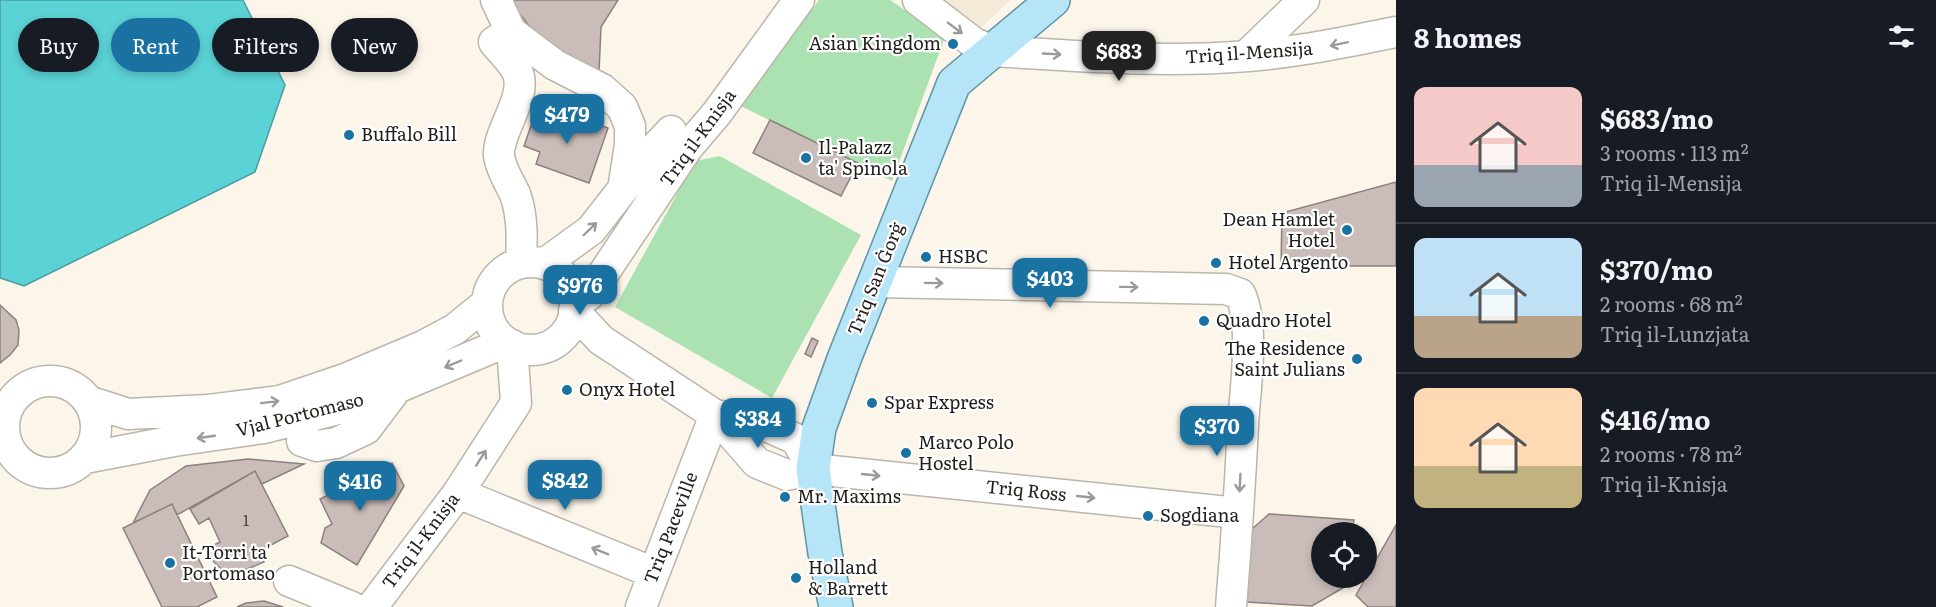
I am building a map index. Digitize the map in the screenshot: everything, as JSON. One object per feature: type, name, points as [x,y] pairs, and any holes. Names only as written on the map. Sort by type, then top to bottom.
[{"type":"main road","name":"Triq San Ġorġ","points":[[836,607],[825,553],[813,469],[819,428],[954,82],[1053,0]]},
{"type":"street","points":[[496,0],[511,32],[555,65],[602,89],[622,107],[630,126],[630,146],[623,189]]},
{"type":"street","name":"Triq il-Knisja","points":[[575,308],[589,295],[688,147],[717,113],[799,0]]},
{"type":"street","points":[[918,0],[974,43],[993,51]]},
{"type":"street","points":[[1246,56],[1304,0]]},
{"type":"street","points":[[511,32],[494,42],[518,72],[519,95],[500,143],[499,153],[501,166],[515,196],[522,235],[532,263]]},
{"type":"street","name":"Triq il-Mensija","points":[[993,51],[1157,59],[1246,56],[1312,50],[1396,32]]},
{"type":"street","points":[[532,263],[554,268],[563,276],[570,285],[575,308],[572,322],[558,340],[548,346],[523,349],[509,343],[495,331],[489,318],[487,303],[494,282],[510,267],[532,263],[591,230],[653,150],[671,131]]},
{"type":"street","points":[[876,282],[1226,289],[1240,294],[1245,305],[1248,352],[1231,607]]},
{"type":"street","name":"Vjal Portomaso","points":[[487,303],[455,329],[423,346],[345,379],[280,401],[208,410],[128,414],[88,401],[76,389],[60,382],[42,382],[26,388],[13,400],[6,416],[4,433],[10,449],[21,463],[36,471],[54,473],[71,469],[85,458],[174,441],[264,428],[342,408],[509,343]]},
{"type":"street","points":[[575,308],[601,340],[715,415],[766,426],[796,439],[813,469]]},
{"type":"street","points":[[558,340],[601,340]]},
{"type":"street","name":"Triq il-Knisja","points":[[372,607],[458,493],[516,403],[509,343]]},
{"type":"street","points":[[302,441],[317,446],[336,443],[366,429],[397,388]]},
{"type":"street","points":[[85,458],[93,446],[97,430],[95,415],[88,401]]},
{"type":"street","name":"Triq Paceville","points":[[641,607],[715,415]]},
{"type":"street","name":"Triq Ross","points":[[813,469],[1238,513]]},
{"type":"street","points":[[458,493],[654,573]]},
{"type":"street","points":[[289,581],[352,607]]},
{"type":"shaded area","points":[[944,0],[1011,0],[979,29]]},
{"type":"green space","points":[[819,0],[890,0],[945,37],[892,181],[741,106]]},
{"type":"green space","points":[[720,156],[861,235],[772,398],[615,307],[695,161]]},
{"type":"water","points":[[0,0],[243,0],[252,18],[212,18],[212,72],[279,72],[285,85],[255,172],[24,286],[0,278]]},
{"type":"building","points":[[513,0],[618,0],[601,27],[599,72],[545,46],[519,13]]},
{"type":"building","points":[[554,109],[608,128],[589,183],[536,164],[540,152],[524,146],[533,120],[548,125]]},
{"type":"building","name":"Il-Palazz ta' Spinola","points":[[770,120],[858,163],[841,196],[753,153]]},
{"type":"building","points":[[1396,182],[1396,266],[1281,266],[1282,213]]},
{"type":"building","points":[[0,305],[16,320],[19,330],[18,345],[0,363]]},
{"type":"building","points":[[812,338],[818,341],[811,357],[805,354]]},
{"type":"building","points":[[248,459],[304,464],[262,484],[255,471],[177,515],[172,504],[133,523],[150,490],[186,466]]},
{"type":"building","points":[[392,463],[404,486],[357,565],[321,543],[325,528],[332,524],[320,499]]},
{"type":"building","points":[[255,471],[288,536],[258,552],[264,562],[243,571],[225,573],[210,558],[208,548],[220,542],[209,518],[199,524],[190,509]]},
{"type":"building","name":"It-Torri ta' Portomaso","points":[[172,504],[217,597],[197,607],[162,607],[123,528]]},
{"type":"building","points":[[1269,514],[1354,520],[1354,522],[1311,522],[1311,588],[1343,588],[1312,606],[1247,602],[1252,529]]},
{"type":"building","points":[[1396,525],[1396,607],[1368,607],[1356,595],[1360,588],[1377,588],[1377,558]]},
{"type":"building","points":[[264,601],[283,607],[237,607],[246,603]]},
{"type":"place","name":"Asian Kingdom","points":[[953,44]]},
{"type":"place","name":"Buffalo Bill","points":[[349,135]]},
{"type":"place","name":"Il-Palazz ta' Spinola","points":[[806,158]]},
{"type":"place","name":"Dean Hamlet Hotel","points":[[1347,230]]},
{"type":"place","name":"HSBC","points":[[926,257]]},
{"type":"place","name":"Hotel Argento","points":[[1216,263]]},
{"type":"place","name":"Quadro Hotel","points":[[1204,321]]},
{"type":"place","name":"The Residence Saint Julians","points":[[1357,359]]},
{"type":"place","name":"Onyx Hotel","points":[[567,390]]},
{"type":"place","name":"Spar Express","points":[[872,403]]},
{"type":"place","name":"Marco Polo Hostel","points":[[906,453]]},
{"type":"place","name":"Mr. Maxims","points":[[785,497]]},
{"type":"place","name":"Sogdiana","points":[[1148,516]]},
{"type":"place","name":"It-Torri ta' Portomaso","points":[[170,563]]},
{"type":"place","name":"Holland & Barrett","points":[[796,578]]}]
